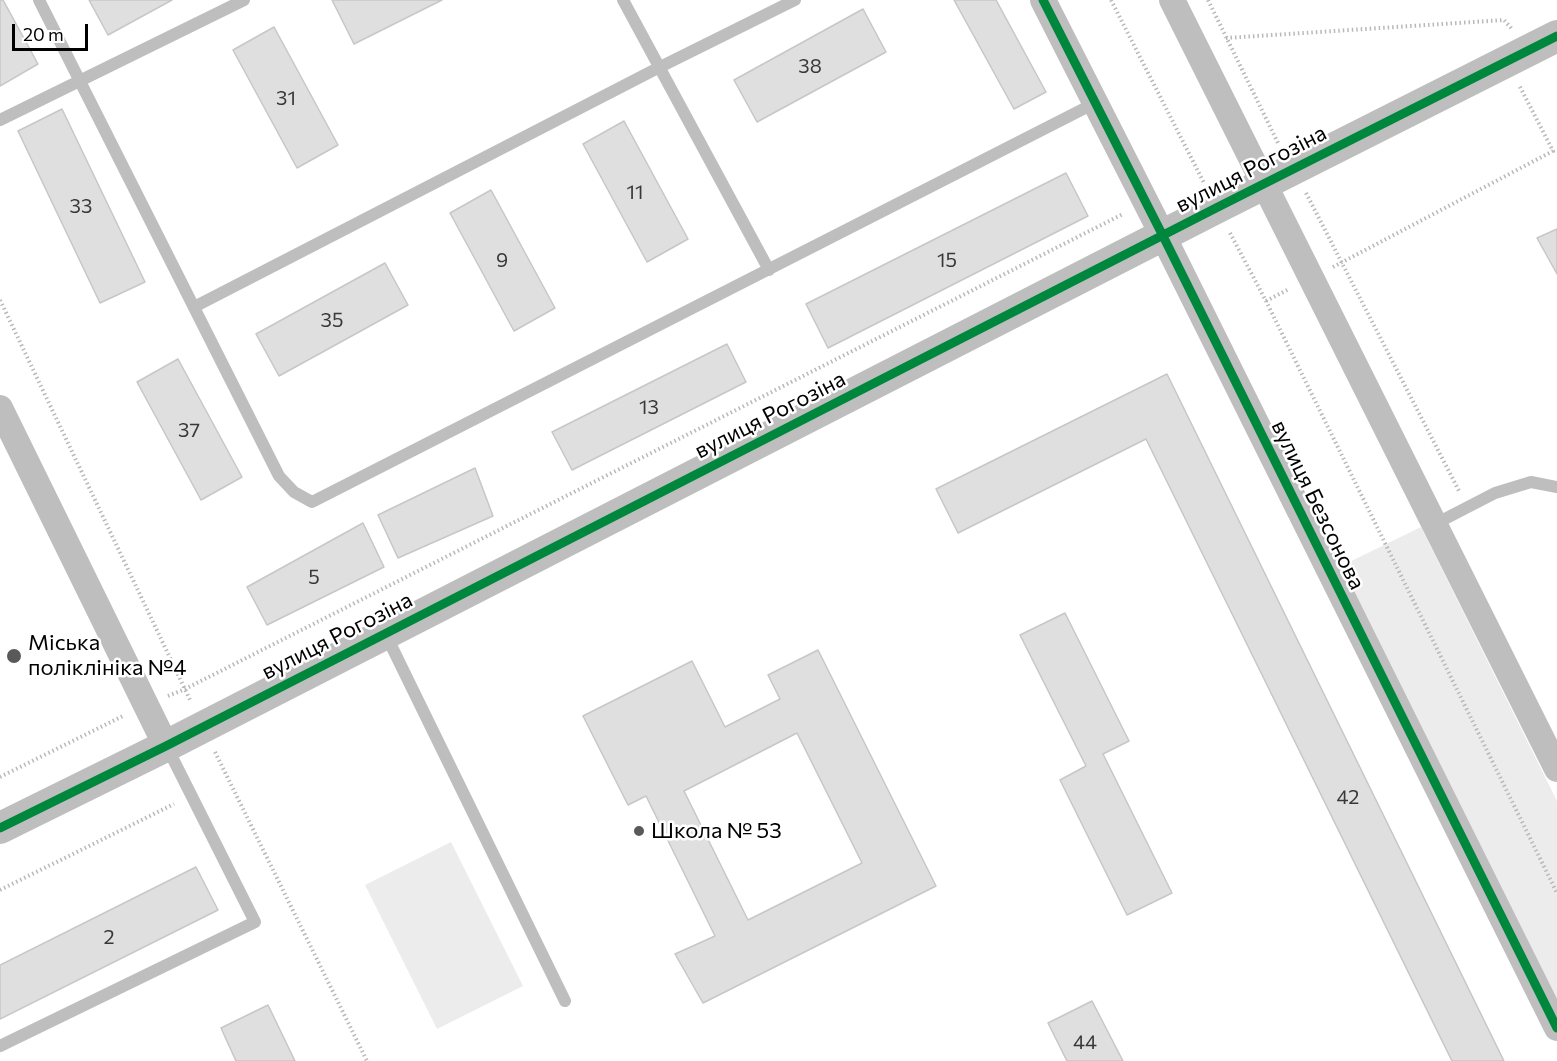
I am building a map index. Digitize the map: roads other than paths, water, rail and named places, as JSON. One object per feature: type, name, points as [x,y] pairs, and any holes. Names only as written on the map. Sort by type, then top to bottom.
[{"type":"street","name":"вулиця Безсонова","points":[[1043,0],[1557,1028]]},
{"type":"street","points":[[1172,0],[1557,769]]},
{"type":"street","name":"вулиця Рогозіна","points":[[0,828],[166,746],[1293,169],[1511,47],[1557,36]]},
{"type":"street","points":[[0,408],[166,746]]},
{"type":"lane","points":[[39,0],[279,476],[294,492],[312,502],[1095,103]]},
{"type":"lane","points":[[0,120],[244,0]]},
{"type":"lane","points":[[623,0],[769,270]]},
{"type":"lane","points":[[194,307],[795,0]]},
{"type":"lane","points":[[1435,524],[1496,493],[1531,482],[1557,487]]},
{"type":"lane","points":[[385,634],[565,1001]]},
{"type":"lane","points":[[0,1046],[255,922],[166,746]]},
{"type":"place","name":"Міська поліклініка №4","points":[[14,656]]},
{"type":"place","name":"Школа № 53","points":[[639,831]]}]
